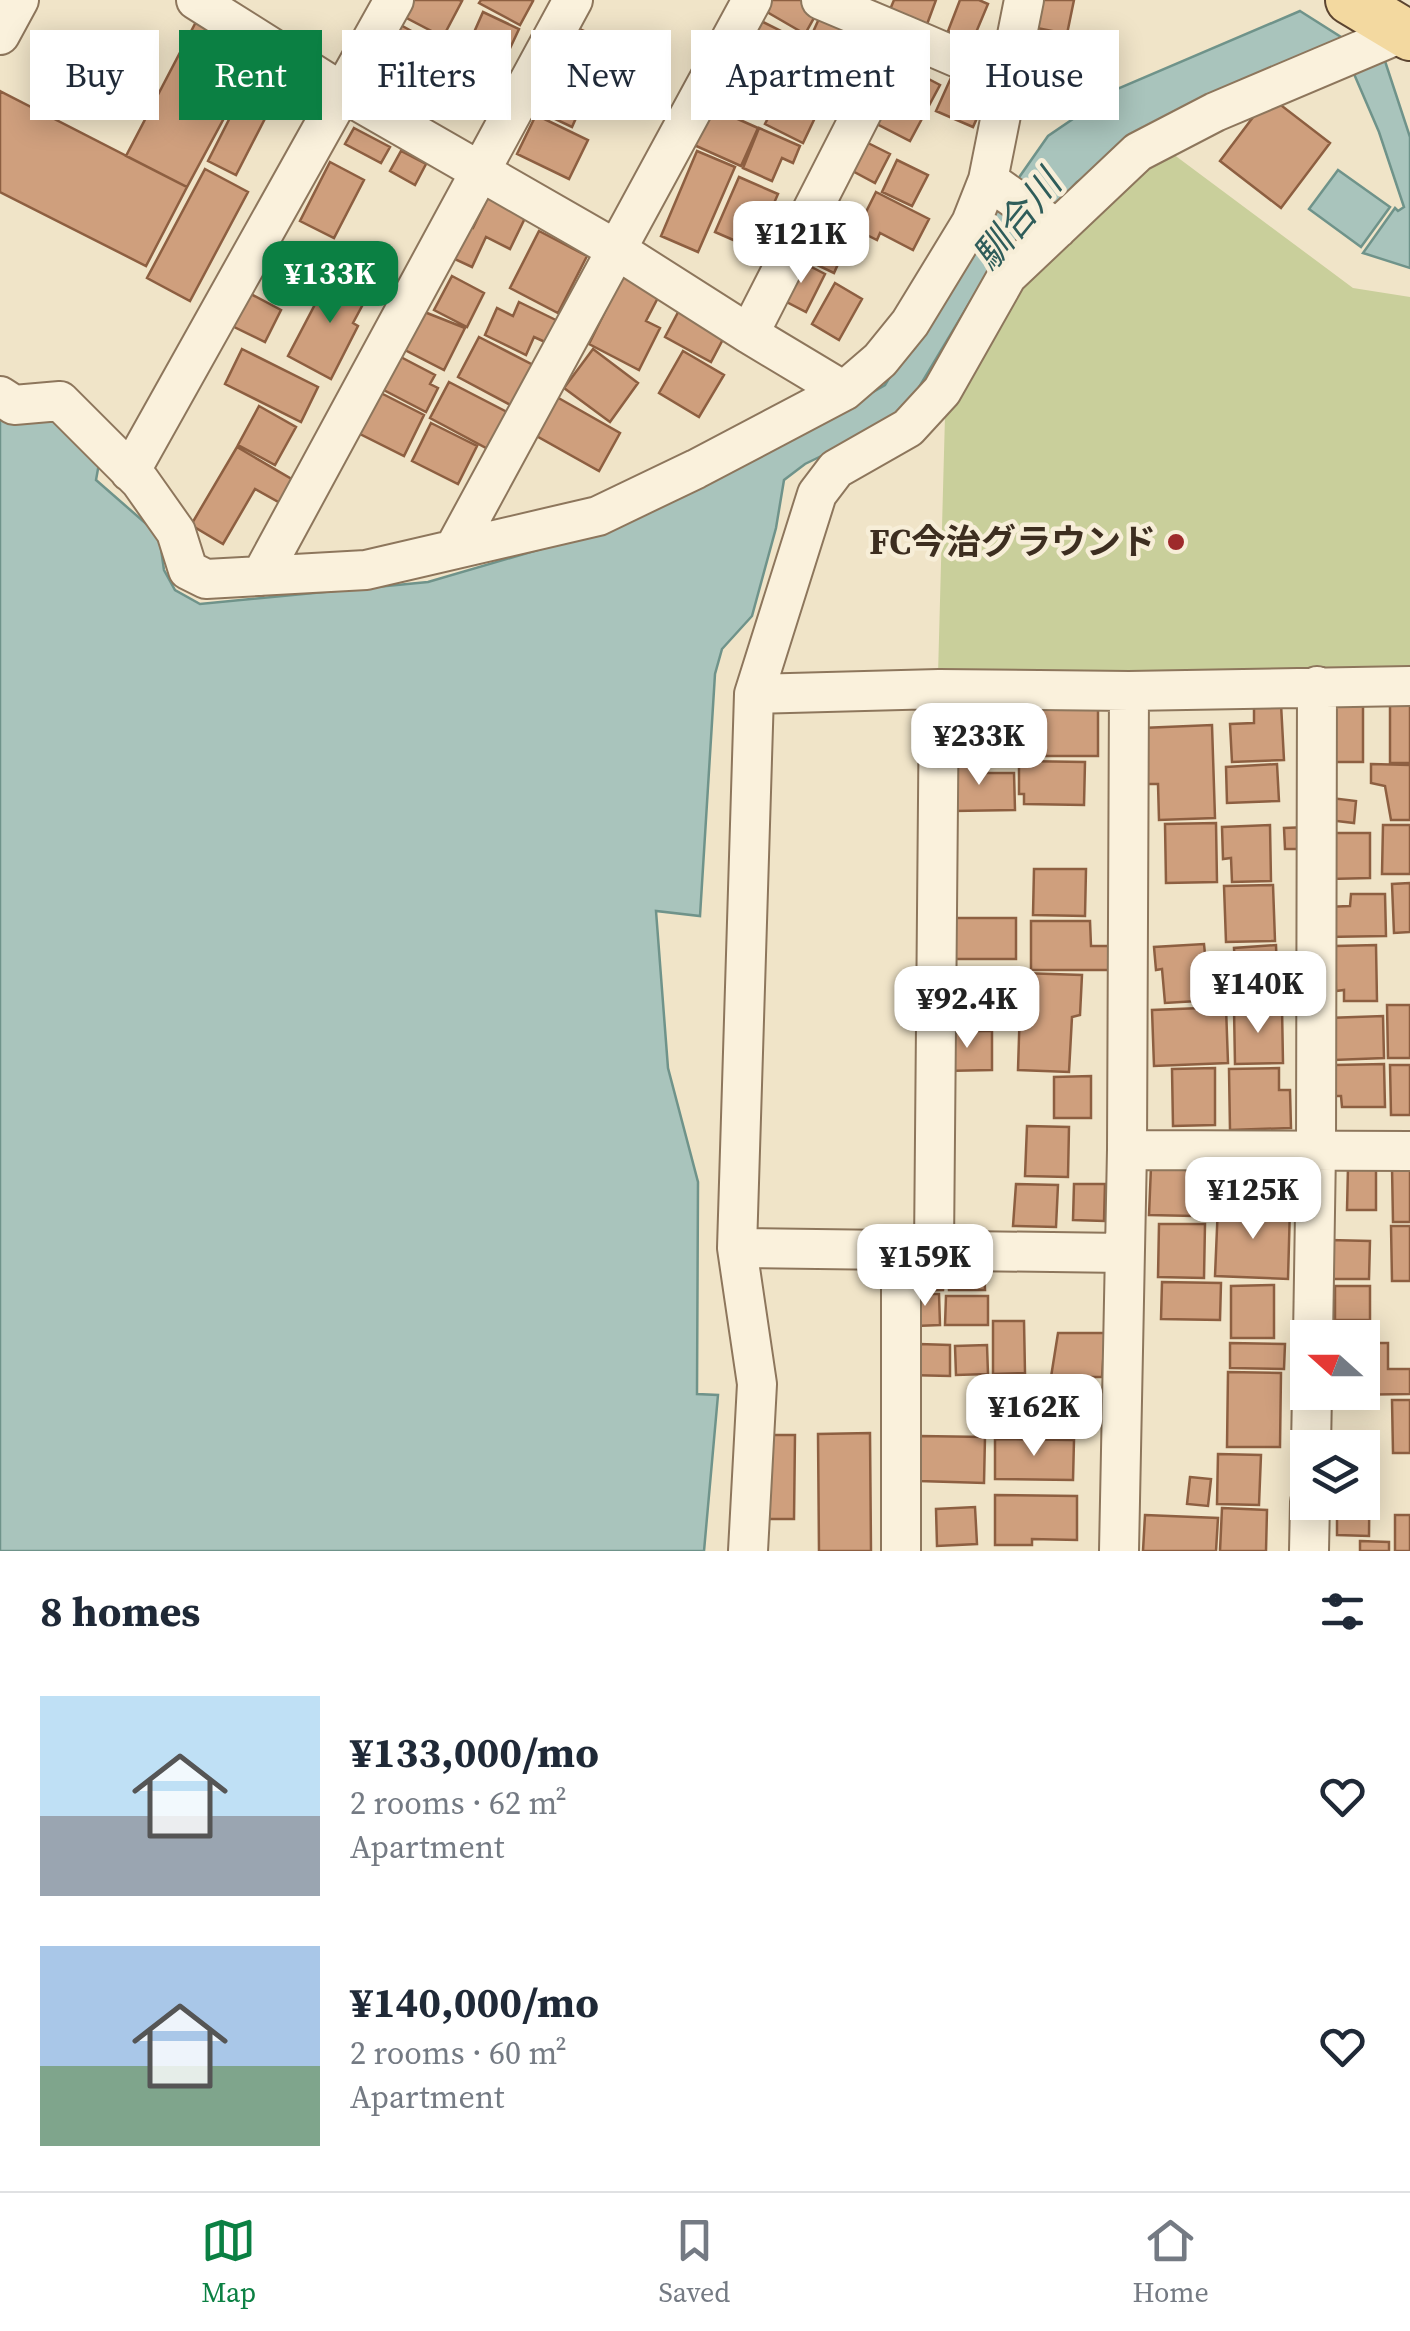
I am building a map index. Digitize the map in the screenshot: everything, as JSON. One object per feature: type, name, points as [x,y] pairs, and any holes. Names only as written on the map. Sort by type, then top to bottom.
[{"type":"main road","points":[[1350,0],[1407,34]]},
{"type":"street","points":[[0,35],[19,0]]},
{"type":"street","points":[[130,472],[342,92],[196,0]]},
{"type":"street","points":[[377,30],[394,0]]},
{"type":"street","points":[[261,576],[573,0]]},
{"type":"street","points":[[454,549],[752,0]]},
{"type":"street","points":[[821,0],[892,30]]},
{"type":"street","points":[[1018,30],[1024,0]]},
{"type":"street","points":[[748,1551],[757,1384],[737,1248],[754,694],[816,494],[836,469],[908,428],[942,391],[1007,276],[1138,152],[1216,112],[1407,34]]},
{"type":"street","points":[[391,120],[617,250],[844,390]]},
{"type":"street","points":[[749,334],[858,120]]},
{"type":"street","points":[[0,396],[14,405],[60,400],[140,481],[176,532],[188,570],[206,579],[366,570],[598,516],[844,390],[880,360],[910,323],[972,222],[988,180],[1000,120]]},
{"type":"street","points":[[988,180],[1056,228]]},
{"type":"street","points":[[1313,1320],[1317,686]]},
{"type":"street","points":[[754,694],[1410,686]]},
{"type":"street","points":[[901,1551],[918,1250],[939,689]]},
{"type":"street","points":[[1119,1551],[1127,1150],[1129,691]]},
{"type":"street","points":[[1127,1150],[1410,1151]]},
{"type":"street","points":[[737,1248],[1124,1253]]},
{"type":"street","points":[[1309,1551],[1310,1520]]},
{"type":"green space","name":"FC今治グラウンド","points":[[1169,151],[1353,288],[1410,297],[1410,668],[938,675],[945,416],[1014,282]]},
{"type":"water","name":"馴合川","points":[[1300,11],[1341,37],[1342,48],[1165,128],[1077,182],[979,287],[906,409],[873,431],[805,464],[784,480],[776,528],[752,616],[722,649],[715,674],[700,916],[656,911],[668,1068],[698,1182],[697,1394],[718,1395],[704,1551],[0,1551],[0,416],[55,414],[100,458],[96,480],[159,535],[164,570],[175,590],[200,604],[428,582],[623,525],[764,455],[885,385],[897,365],[915,348],[983,229],[1048,136],[1071,120],[1119,120],[1119,88]]},
{"type":"water","points":[[1381,49],[1410,137],[1410,268],[1363,253],[1395,208],[1398,211],[1404,207],[1379,132],[1348,60]]},
{"type":"water","points":[[1338,170],[1390,207],[1361,247],[1309,209]]},
{"type":"building","points":[[404,0],[462,1],[447,30],[430,30],[397,13]]},
{"type":"building","points":[[764,0],[824,0],[807,30],[798,30],[760,8]]},
{"type":"building","points":[[894,0],[936,0],[926,27],[889,12]]},
{"type":"building","points":[[960,0],[988,4],[977,30],[948,31]]},
{"type":"building","points":[[1038,0],[1074,0],[1068,30],[1032,27]]},
{"type":"building","points":[[533,1],[520,25],[479,3]]},
{"type":"building","points":[[826,3],[867,21],[863,30],[814,30]]},
{"type":"building","points":[[483,12],[519,29],[511,46],[511,30],[475,30]]},
{"type":"building","points":[[749,15],[779,30],[742,30]]},
{"type":"building","points":[[197,20],[216,30],[192,30]]},
{"type":"building","points":[[565,23],[582,30],[562,30]]},
{"type":"building","points":[[179,54],[179,120],[223,120],[187,187],[126,156],[145,120],[159,120],[159,93]]},
{"type":"building","points":[[930,80],[940,85],[930,104]]},
{"type":"building","points":[[950,80],[950,117],[936,111]]},
{"type":"building","points":[[531,82],[531,108],[521,103]]},
{"type":"building","points":[[0,91],[30,106],[30,120],[56,120],[187,187],[146,266],[0,192]]},
{"type":"building","points":[[1269,96],[1330,143],[1281,208],[1220,161]]},
{"type":"building","points":[[229,120],[264,120],[236,175],[208,161]]},
{"type":"building","points":[[534,120],[546,120],[588,140],[569,179],[517,154]]},
{"type":"building","points":[[557,120],[575,120],[572,127]]},
{"type":"building","points":[[703,120],[740,120],[758,128],[741,166],[685,141]]},
{"type":"building","points":[[767,120],[814,120],[803,143],[765,124]]},
{"type":"building","points":[[869,120],[921,120],[910,141]]},
{"type":"building","points":[[957,120],[976,120],[973,127]]},
{"type":"building","points":[[354,128],[390,147],[381,163],[345,144]]},
{"type":"building","points":[[759,128],[800,146],[793,163],[782,158],[772,181],[743,168]]},
{"type":"building","points":[[862,140],[890,154],[875,183],[847,168]]},
{"type":"building","points":[[401,151],[426,164],[415,185],[390,171]]},
{"type":"building","points":[[697,151],[735,167],[698,252],[661,236]]},
{"type":"building","points":[[897,160],[928,175],[912,206],[882,192]]},
{"type":"building","points":[[330,162],[364,180],[334,238],[300,221]]},
{"type":"building","points":[[205,169],[248,192],[190,301],[147,278]]},
{"type":"building","points":[[739,177],[778,194],[754,249],[715,232]]},
{"type":"building","points":[[876,192],[929,219],[913,250],[880,233],[877,240],[857,230]]},
{"type":"building","points":[[488,197],[526,216],[510,249],[486,237],[472,267],[448,256],[463,224],[473,228]]},
{"type":"building","points":[[816,217],[852,233],[834,273],[798,256]]},
{"type":"building","points":[[539,231],[587,256],[558,313],[510,288]]},
{"type":"building","points":[[284,252],[310,265],[292,298],[266,284]]},
{"type":"building","points":[[796,259],[825,274],[806,312],[777,297]]},
{"type":"building","points":[[627,267],[664,286],[646,321],[660,328],[639,370],[589,344]]},
{"type":"building","points":[[332,272],[370,291],[353,323],[358,326],[331,379],[288,356]]},
{"type":"building","points":[[452,276],[484,293],[467,327],[434,310]]},
{"type":"building","points":[[835,283],[862,299],[839,340],[812,324]]},
{"type":"building","points":[[247,292],[281,310],[265,342],[230,325]]},
{"type":"building","points":[[684,301],[730,326],[711,362],[665,337]]},
{"type":"building","points":[[519,302],[564,324],[554,346],[534,337],[526,355],[485,335],[497,308],[513,316]]},
{"type":"building","points":[[422,311],[465,328],[444,370],[401,348]]},
{"type":"building","points":[[479,337],[539,368],[518,409],[458,377]]},
{"type":"building","points":[[242,349],[318,387],[301,422],[225,384]]},
{"type":"building","points":[[593,349],[638,383],[610,422],[564,388]]},
{"type":"building","points":[[683,351],[724,375],[699,417],[659,393]]},
{"type":"building","points":[[395,354],[435,375],[430,384],[438,388],[426,412],[378,387]]},
{"type":"building","points":[[449,382],[507,412],[488,449],[430,418]]},
{"type":"building","points":[[371,388],[424,415],[404,456],[350,429]]},
{"type":"building","points":[[555,396],[620,433],[599,471],[533,434]]},
{"type":"building","points":[[259,406],[296,427],[275,465],[238,445]]},
{"type":"building","points":[[431,423],[477,446],[458,484],[412,461]]},
{"type":"building","points":[[237,447],[295,481],[282,504],[255,489],[223,544],[191,525]]},
{"type":"building","points":[[1390,701],[1410,701],[1410,763],[1390,763]]},
{"type":"building","points":[[1323,703],[1363,703],[1363,762],[1322,762]]},
{"type":"building","points":[[1281,704],[1284,760],[1232,762],[1230,724],[1254,723],[1254,705]]},
{"type":"building","points":[[946,705],[989,706],[988,724],[1009,724],[1008,758],[946,758]]},
{"type":"building","points":[[1020,707],[1098,707],[1098,756],[1019,756]]},
{"type":"building","points":[[1212,725],[1215,818],[1159,820],[1158,784],[1145,784],[1142,728]]},
{"type":"building","points":[[977,761],[977,773],[1014,773],[1015,810],[954,811],[944,762]]},
{"type":"building","points":[[1019,761],[1085,762],[1084,805],[1024,804],[1024,794],[1019,794]]},
{"type":"building","points":[[1277,764],[1279,801],[1227,803],[1226,767]]},
{"type":"building","points":[[1371,764],[1410,765],[1410,820],[1391,820],[1385,786],[1371,783]]},
{"type":"building","points":[[1331,798],[1356,801],[1354,823],[1328,820]]},
{"type":"building","points":[[1216,823],[1217,882],[1166,883],[1165,824]]},
{"type":"building","points":[[1270,825],[1271,881],[1232,882],[1231,858],[1223,859],[1222,827]]},
{"type":"building","points":[[1383,825],[1410,825],[1410,874],[1382,874]]},
{"type":"building","points":[[1309,827],[1310,849],[1285,849],[1284,828]]},
{"type":"building","points":[[1328,833],[1370,833],[1370,878],[1329,879]]},
{"type":"building","points":[[1034,869],[1086,869],[1085,916],[1033,915]]},
{"type":"building","points":[[1410,883],[1410,932],[1394,933],[1392,884]]},
{"type":"building","points":[[1273,885],[1275,941],[1226,942],[1224,886]]},
{"type":"building","points":[[1351,894],[1385,894],[1386,936],[1325,937],[1325,907],[1350,906]]},
{"type":"building","points":[[949,918],[1016,918],[1016,959],[950,959]]},
{"type":"building","points":[[1031,921],[1090,921],[1091,946],[1109,946],[1109,970],[1031,970]]},
{"type":"building","points":[[1204,944],[1206,964],[1212,964],[1214,1000],[1165,1003],[1162,969],[1156,970],[1154,947]]},
{"type":"building","points":[[1276,945],[1278,1002],[1237,1004],[1234,948]]},
{"type":"building","points":[[1376,945],[1377,1001],[1344,1001],[1344,990],[1336,991],[1335,946]]},
{"type":"building","points":[[968,972],[1014,972],[1014,1018],[967,1018]]},
{"type":"building","points":[[1021,973],[1082,975],[1080,1015],[1072,1017],[1069,1072],[1018,1070]]},
{"type":"building","points":[[1387,1005],[1410,1005],[1410,1058],[1388,1058]]},
{"type":"building","points":[[1226,1007],[1228,1063],[1154,1066],[1152,1010]]},
{"type":"building","points":[[1282,1008],[1283,1063],[1235,1064],[1234,1009]]},
{"type":"building","points":[[1383,1016],[1384,1058],[1334,1060],[1327,1018]]},
{"type":"building","points":[[942,1031],[992,1031],[992,1070],[943,1071]]},
{"type":"building","points":[[1384,1064],[1385,1107],[1342,1107],[1341,1096],[1335,1096],[1335,1065]]},
{"type":"building","points":[[1390,1065],[1410,1065],[1410,1115],[1391,1115]]},
{"type":"building","points":[[1215,1068],[1215,1125],[1173,1126],[1172,1069]]},
{"type":"building","points":[[1279,1068],[1279,1090],[1290,1090],[1291,1128],[1230,1130],[1229,1069]]},
{"type":"building","points":[[1091,1076],[1091,1118],[1054,1118],[1054,1077]]},
{"type":"building","points":[[1027,1126],[1069,1127],[1068,1177],[1025,1176]]},
{"type":"building","points":[[1224,1166],[1299,1175],[1295,1202],[1221,1193]]},
{"type":"building","points":[[1151,1167],[1195,1168],[1194,1216],[1149,1215]]},
{"type":"building","points":[[1348,1167],[1376,1167],[1376,1210],[1347,1210]]},
{"type":"building","points":[[1392,1167],[1410,1167],[1410,1222],[1393,1222]]},
{"type":"building","points":[[1016,1184],[1058,1185],[1056,1227],[1013,1226]]},
{"type":"building","points":[[1074,1184],[1105,1184],[1104,1221],[1073,1220]]},
{"type":"building","points":[[1218,1205],[1290,1207],[1288,1279],[1215,1276]]},
{"type":"building","points":[[1159,1224],[1205,1224],[1204,1278],[1158,1277]]},
{"type":"building","points":[[1391,1226],[1410,1226],[1410,1281],[1392,1281]]},
{"type":"building","points":[[1329,1240],[1370,1241],[1369,1279],[1329,1279]]},
{"type":"building","points":[[920,1261],[944,1261],[943,1290],[906,1291]]},
{"type":"building","points":[[984,1262],[985,1290],[949,1290],[948,1263]]},
{"type":"building","points":[[1162,1282],[1221,1283],[1220,1320],[1161,1319]]},
{"type":"building","points":[[1274,1285],[1274,1338],[1231,1338],[1231,1286]]},
{"type":"building","points":[[1335,1286],[1370,1286],[1370,1320],[1335,1320]]},
{"type":"building","points":[[906,1294],[939,1294],[940,1325],[916,1326]]},
{"type":"building","points":[[946,1296],[988,1296],[988,1325],[945,1325]]},
{"type":"building","points":[[993,1321],[1024,1321],[1025,1373],[993,1374]]},
{"type":"building","points":[[1058,1333],[1105,1333],[1102,1377],[1051,1377]]},
{"type":"building","points":[[1230,1343],[1285,1344],[1284,1369],[1230,1368]]},
{"type":"building","points":[[1380,1343],[1388,1343],[1388,1369],[1410,1369],[1410,1394],[1380,1394]]},
{"type":"building","points":[[919,1344],[950,1345],[950,1376],[908,1375]]},
{"type":"building","points":[[987,1345],[988,1374],[956,1375],[955,1346]]},
{"type":"building","points":[[1228,1372],[1281,1373],[1280,1447],[1227,1447]]},
{"type":"building","points":[[994,1382],[1040,1382],[1040,1432],[994,1431]]},
{"type":"building","points":[[1392,1400],[1410,1400],[1410,1453],[1393,1453]]},
{"type":"building","points":[[870,1433],[871,1551],[819,1551],[818,1434]]},
{"type":"building","points":[[770,1435],[795,1435],[794,1519],[769,1519]]},
{"type":"building","points":[[920,1436],[985,1437],[984,1483],[919,1481]]},
{"type":"building","points":[[995,1439],[1074,1440],[1073,1480],[995,1479]]},
{"type":"building","points":[[1218,1454],[1261,1455],[1259,1505],[1217,1504]]},
{"type":"building","points":[[1190,1477],[1211,1479],[1208,1506],[1187,1504]]},
{"type":"building","points":[[995,1495],[1077,1496],[1077,1540],[1032,1539],[1032,1545],[995,1545]]},
{"type":"building","points":[[975,1507],[977,1544],[937,1546],[936,1509]]},
{"type":"building","points":[[1222,1508],[1267,1510],[1266,1551],[1220,1551]]},
{"type":"building","points":[[1145,1515],[1218,1518],[1216,1551],[1143,1551]]},
{"type":"building","points":[[1395,1515],[1410,1515],[1410,1551],[1395,1551]]},
{"type":"building","points":[[1337,1520],[1369,1520],[1369,1536],[1337,1535]]},
{"type":"building","points":[[1360,1541],[1389,1542],[1389,1551],[1360,1551]]},
{"type":"place","name":"FC今治グラウンド","points":[[1176,542]]}]
